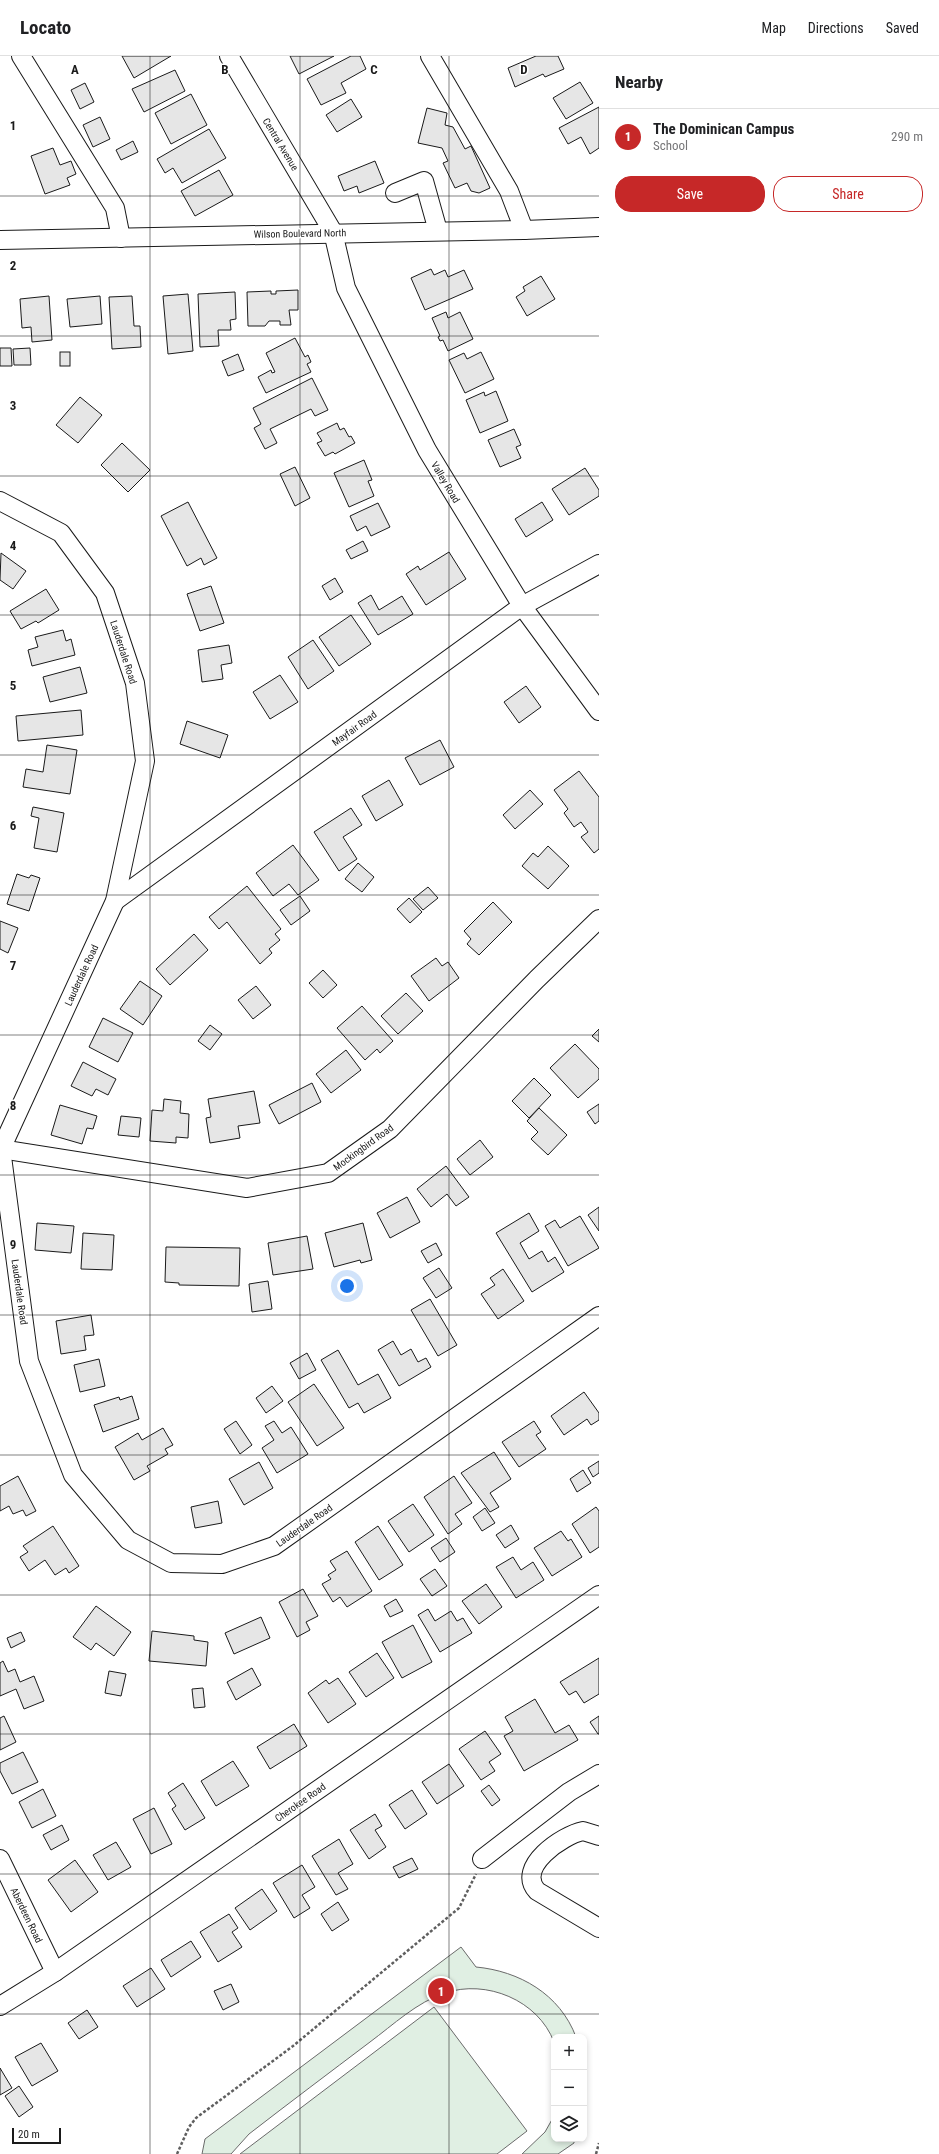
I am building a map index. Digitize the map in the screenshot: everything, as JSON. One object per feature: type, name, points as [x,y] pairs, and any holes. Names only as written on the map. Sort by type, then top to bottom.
[{"type":"street","points":[[21,56],[115,208],[120,238]]},
{"type":"street","name":"Central Avenue","points":[[229,56],[332,232]]},
{"type":"street","points":[[430,56],[509,191],[524,230]]},
{"type":"street","points":[[395,193],[431,178],[438,231]]},
{"type":"street","name":"Wilson Boulevard North","points":[[0,240],[332,232],[524,230],[599,227]]},
{"type":"street","name":"Valley Road","points":[[332,232],[346,288],[427,450],[522,606],[599,711]]},
{"type":"street","name":"Lauderdale Road","points":[[0,500],[61,533],[105,593],[135,683],[145,761],[115,901],[1,1149],[29,1361],[73,1475],[128,1540],[171,1563],[222,1564],[274,1546],[599,1316]]},
{"type":"street","name":"Mayfair Road","points":[[115,901],[522,606],[599,564]]},
{"type":"street","name":"Mockingbird Road","points":[[1,1149],[247,1188],[328,1173],[390,1129],[537,979],[599,919]]},
{"type":"street","name":"Cherokee Road","points":[[0,2006],[55,1972],[599,1596]]},
{"type":"street","points":[[482,1859],[569,1792],[599,1774]]},
{"type":"street","points":[[599,1836],[583,1831],[575,1833],[537,1861],[530,1872],[530,1881],[537,1891],[599,1928]]},
{"type":"street","name":"Aberdeen Road","points":[[0,1859],[55,1972]]},
{"type":"path","points":[[177,2154],[189,2127],[196,2118],[293,2046],[459,1908],[472,1884],[482,1859]]},
{"type":"path","points":[[596,2154],[599,2143]]},
{"type":"green space","points":[[461,1947],[476,1967],[492,1969],[508,1974],[536,1987],[560,2008],[575,2034],[551,2034],[551,2036],[546,2027],[536,2015],[523,2004],[509,1996],[493,1991],[477,1989],[461,1989],[445,1993],[425,2002],[396,2021],[249,2134],[231,2154],[202,2154],[205,2139]]},
{"type":"green space","points":[[434,2007],[527,2131],[497,2154],[240,2154]]},
{"type":"green space","points":[[551,2121],[551,2142],[574,2143],[558,2154],[522,2154],[545,2132]]},
{"type":"building","points":[[122,56],[171,56],[134,78]]},
{"type":"building","points":[[290,56],[334,56],[299,74]]},
{"type":"building","points":[[351,56],[360,56],[366,69],[341,83],[346,93],[321,105],[307,79]]},
{"type":"building","points":[[536,56],[558,56],[564,69],[545,77],[543,74],[515,87],[508,68]]},
{"type":"building","points":[[175,70],[185,91],[144,112],[132,89]]},
{"type":"building","points":[[580,82],[593,103],[566,119],[553,98]]},
{"type":"building","points":[[85,83],[94,102],[80,109],[71,90]]},
{"type":"building","points":[[191,94],[207,125],[171,144],[155,113]]},
{"type":"building","points":[[351,99],[362,117],[337,132],[326,115]]},
{"type":"building","points":[[599,107],[599,148],[590,154],[581,137],[568,144],[559,128]]},
{"type":"building","points":[[427,108],[447,113],[445,125],[453,127],[465,149],[471,146],[490,188],[479,193],[471,191],[467,183],[455,188],[443,163],[448,161],[442,148],[418,143]]},
{"type":"building","points":[[100,117],[110,139],[93,147],[83,125]]},
{"type":"building","points":[[209,129],[226,158],[182,183],[173,168],[165,173],[157,159]]},
{"type":"building","points":[[133,141],[138,152],[121,160],[116,150]]},
{"type":"building","points":[[53,148],[60,165],[71,161],[76,174],[67,178],[70,185],[45,194],[31,156]]},
{"type":"building","points":[[375,161],[384,183],[359,193],[357,186],[344,191],[338,176]]},
{"type":"building","points":[[219,170],[233,195],[195,216],[181,191]]},
{"type":"building","points":[[431,269],[434,275],[445,270],[448,277],[464,270],[473,289],[425,310],[411,278]]},
{"type":"building","points":[[541,276],[555,299],[527,316],[516,297],[525,291],[523,287]]},
{"type":"building","points":[[298,290],[298,310],[289,310],[291,325],[280,325],[280,321],[269,321],[265,326],[248,326],[247,292],[271,291],[271,294],[276,294],[276,291]]},
{"type":"building","points":[[235,292],[236,319],[230,320],[231,330],[218,330],[219,346],[200,347],[198,294]]},
{"type":"building","points":[[188,294],[193,351],[168,354],[163,296]]},
{"type":"building","points":[[49,296],[52,340],[32,342],[31,327],[22,328],[20,299]]},
{"type":"building","points":[[100,296],[102,324],[70,327],[67,299]]},
{"type":"building","points":[[132,296],[134,326],[140,326],[141,347],[112,349],[109,297]]},
{"type":"building","points":[[446,312],[448,318],[460,312],[473,339],[448,351],[443,340],[440,341],[438,337],[440,336],[432,318]]},
{"type":"building","points":[[295,338],[305,357],[308,355],[311,362],[307,364],[311,372],[266,393],[258,377],[271,370],[272,373],[275,372],[266,353]]},
{"type":"building","points":[[0,348],[11,348],[12,366],[0,366]]},
{"type":"building","points":[[30,348],[31,365],[14,365],[13,349]]},
{"type":"building","points":[[60,352],[70,352],[70,366],[60,366]]},
{"type":"building","points":[[481,352],[494,379],[465,393],[449,360],[464,353],[467,359]]},
{"type":"building","points":[[238,354],[244,370],[228,376],[222,361]]},
{"type":"building","points":[[312,378],[328,410],[315,416],[311,409],[270,429],[277,443],[265,449],[254,428],[261,424],[253,408]]},
{"type":"building","points":[[496,391],[508,421],[480,433],[466,400],[484,392],[485,396]]},
{"type":"building","points":[[80,397],[102,415],[78,443],[56,425]]},
{"type":"building","points":[[337,423],[340,430],[344,428],[349,437],[351,436],[355,443],[335,454],[333,452],[325,456],[317,443],[322,441],[317,433]]},
{"type":"building","points":[[514,429],[521,445],[516,447],[521,458],[500,467],[488,440]]},
{"type":"building","points":[[122,443],[150,470],[128,492],[101,465]]},
{"type":"building","points":[[364,460],[372,480],[368,481],[374,496],[349,507],[334,473]]},
{"type":"building","points":[[295,467],[310,498],[295,506],[280,474]]},
{"type":"building","points":[[585,468],[599,490],[599,496],[569,515],[552,489]]},
{"type":"building","points":[[188,502],[217,558],[204,565],[201,558],[187,566],[161,516]]},
{"type":"building","points":[[542,502],[553,520],[526,537],[515,519]]},
{"type":"building","points":[[378,503],[390,527],[371,536],[366,526],[357,531],[350,516]]},
{"type":"building","points":[[363,541],[368,551],[351,559],[346,550]]},
{"type":"building","points":[[449,552],[466,579],[426,605],[406,574],[418,566],[420,570]]},
{"type":"building","points":[[1,553],[26,571],[13,589],[0,580]]},
{"type":"building","points":[[335,578],[343,592],[330,600],[322,586]]},
{"type":"building","points":[[211,586],[224,623],[200,631],[187,594]]},
{"type":"building","points":[[46,589],[59,610],[38,623],[36,621],[21,629],[10,611]]},
{"type":"building","points":[[371,595],[379,610],[402,596],[413,614],[378,635],[358,603]]},
{"type":"building","points":[[351,615],[371,644],[339,666],[319,637]]},
{"type":"building","points":[[63,630],[66,641],[71,639],[75,655],[32,666],[28,650],[38,647],[35,637]]},
{"type":"building","points":[[313,640],[334,671],[308,689],[288,657]]},
{"type":"building","points":[[229,645],[232,663],[221,665],[223,679],[202,682],[198,650]]},
{"type":"building","points":[[80,667],[87,693],[50,702],[43,677]]},
{"type":"building","points":[[280,675],[298,702],[270,719],[253,692]]},
{"type":"building","points":[[526,686],[541,707],[519,723],[504,702]]},
{"type":"building","points":[[81,710],[83,735],[18,741],[16,716]]},
{"type":"building","points":[[187,721],[228,735],[220,758],[180,744]]},
{"type":"building","points":[[440,740],[454,767],[420,785],[405,758]]},
{"type":"building","points":[[47,745],[77,750],[70,794],[23,787],[26,769],[43,772]]},
{"type":"building","points":[[579,771],[599,797],[599,849],[594,853],[581,837],[588,832],[581,822],[574,827],[564,813],[568,809],[554,790]]},
{"type":"building","points":[[389,780],[403,805],[376,821],[362,796]]},
{"type":"building","points":[[530,790],[543,804],[515,829],[503,815]]},
{"type":"building","points":[[33,807],[64,813],[57,852],[34,848],[39,818],[31,816]]},
{"type":"building","points":[[351,808],[362,825],[343,837],[357,859],[339,871],[314,832]]},
{"type":"building","points":[[293,845],[319,880],[298,895],[289,884],[273,896],[256,873]]},
{"type":"building","points":[[548,846],[569,866],[548,889],[522,866],[533,853],[538,857]]},
{"type":"building","points":[[358,863],[374,877],[362,892],[345,879]]},
{"type":"building","points":[[17,874],[29,878],[31,875],[40,878],[29,911],[7,904]]},
{"type":"building","points":[[247,886],[281,929],[275,934],[280,940],[269,949],[272,953],[260,964],[227,922],[219,929],[209,917]]},
{"type":"building","points":[[428,887],[438,898],[423,910],[413,899]]},
{"type":"building","points":[[300,896],[310,911],[291,925],[280,910]]},
{"type":"building","points":[[409,898],[422,912],[410,923],[397,909]]},
{"type":"building","points":[[493,902],[512,922],[479,955],[467,944],[471,939],[464,931]]},
{"type":"building","points":[[0,921],[18,928],[8,953],[0,949]]},
{"type":"building","points":[[194,934],[208,950],[170,985],[156,969]]},
{"type":"building","points":[[436,958],[442,966],[448,962],[459,978],[429,1001],[411,976]]},
{"type":"building","points":[[323,970],[337,985],[323,998],[309,983]]},
{"type":"building","points":[[140,981],[162,996],[143,1025],[120,1009]]},
{"type":"building","points":[[256,986],[271,1005],[253,1019],[238,1000]]},
{"type":"building","points":[[406,993],[423,1011],[398,1034],[381,1016]]},
{"type":"building","points":[[362,1006],[393,1041],[380,1053],[377,1049],[365,1060],[337,1028]]},
{"type":"building","points":[[103,1018],[133,1033],[118,1062],[89,1047]]},
{"type":"building","points":[[210,1025],[222,1034],[210,1050],[198,1041]]},
{"type":"building","points":[[599,1029],[599,1042],[592,1036]]},
{"type":"building","points":[[575,1044],[599,1069],[599,1079],[578,1098],[550,1068]]},
{"type":"building","points":[[346,1050],[361,1070],[331,1093],[316,1074]]},
{"type":"building","points":[[83,1062],[116,1079],[108,1095],[96,1089],[92,1096],[71,1086]]},
{"type":"building","points":[[534,1078],[551,1095],[529,1118],[512,1101]]},
{"type":"building","points":[[312,1083],[321,1102],[279,1124],[269,1105]]},
{"type":"building","points":[[254,1091],[260,1123],[238,1126],[240,1138],[210,1143],[206,1118],[211,1117],[208,1099]]},
{"type":"building","points":[[164,1099],[181,1101],[180,1113],[189,1114],[188,1138],[176,1137],[176,1143],[150,1141],[152,1110],[163,1111]]},
{"type":"building","points":[[599,1104],[599,1121],[595,1124],[587,1112]]},
{"type":"building","points":[[60,1105],[97,1116],[93,1129],[87,1128],[82,1144],[51,1135]]},
{"type":"building","points":[[539,1108],[567,1135],[548,1155],[531,1139],[538,1132],[527,1121]]},
{"type":"building","points":[[121,1116],[141,1118],[139,1137],[118,1135]]},
{"type":"building","points":[[480,1140],[493,1157],[470,1175],[457,1159]]},
{"type":"building","points":[[446,1166],[469,1197],[456,1206],[447,1194],[431,1207],[417,1189]]},
{"type":"building","points":[[407,1197],[420,1222],[390,1238],[377,1213]]},
{"type":"building","points":[[599,1207],[599,1231],[588,1215]]},
{"type":"building","points":[[529,1213],[539,1231],[520,1243],[529,1259],[542,1251],[548,1262],[555,1257],[564,1272],[532,1292],[496,1233]]},
{"type":"building","points":[[580,1216],[599,1248],[568,1266],[545,1226],[555,1220],[560,1228]]},
{"type":"building","points":[[37,1223],[74,1226],[71,1253],[35,1250]]},
{"type":"building","points":[[363,1223],[372,1260],[361,1263],[360,1260],[334,1267],[325,1233]]},
{"type":"building","points":[[83,1233],[114,1235],[112,1270],[81,1269]]},
{"type":"building","points":[[307,1236],[313,1269],[273,1275],[268,1243]]},
{"type":"building","points":[[436,1243],[442,1255],[428,1263],[421,1251]]},
{"type":"building","points":[[166,1247],[240,1248],[239,1286],[179,1285],[179,1283],[165,1282]]},
{"type":"building","points":[[439,1268],[452,1288],[436,1298],[423,1278]]},
{"type":"building","points":[[503,1269],[524,1301],[498,1319],[481,1294],[495,1285],[490,1278]]},
{"type":"building","points":[[268,1281],[272,1309],[252,1312],[249,1284]]},
{"type":"building","points":[[430,1299],[457,1345],[438,1356],[411,1310]]},
{"type":"building","points":[[91,1315],[94,1335],[84,1336],[86,1350],[61,1354],[56,1321]]},
{"type":"building","points":[[393,1341],[401,1355],[411,1349],[418,1362],[426,1358],[431,1367],[399,1386],[378,1350]]},
{"type":"building","points":[[338,1350],[358,1385],[378,1374],[391,1398],[364,1413],[358,1403],[349,1408],[321,1360]]},
{"type":"building","points":[[307,1353],[316,1370],[299,1379],[290,1363]]},
{"type":"building","points":[[99,1359],[105,1386],[80,1392],[74,1365]]},
{"type":"building","points":[[314,1384],[344,1428],[317,1446],[288,1402]]},
{"type":"building","points":[[272,1386],[283,1401],[266,1413],[256,1398]]},
{"type":"building","points":[[584,1392],[599,1413],[599,1420],[591,1425],[587,1419],[564,1435],[551,1416]]},
{"type":"building","points":[[132,1396],[139,1419],[103,1432],[94,1405],[119,1397],[120,1400]]},
{"type":"building","points":[[236,1421],[252,1445],[240,1454],[224,1429]]},
{"type":"building","points":[[274,1421],[282,1433],[291,1427],[308,1454],[277,1473],[262,1448],[274,1440],[265,1426]]},
{"type":"building","points":[[534,1421],[541,1432],[536,1435],[546,1449],[519,1467],[502,1442]]},
{"type":"building","points":[[163,1428],[173,1445],[165,1449],[168,1454],[147,1466],[150,1471],[134,1480],[115,1447],[138,1433],[142,1440]]},
{"type":"building","points":[[494,1452],[511,1479],[490,1493],[499,1507],[490,1512],[461,1473]]},
{"type":"building","points":[[599,1461],[599,1473],[593,1477],[588,1468]]},
{"type":"building","points":[[259,1462],[273,1488],[244,1505],[229,1479]]},
{"type":"building","points":[[583,1470],[591,1483],[577,1492],[570,1479]]},
{"type":"building","points":[[18,1476],[36,1511],[26,1516],[23,1510],[13,1514],[9,1506],[0,1511],[0,1486]]},
{"type":"building","points":[[454,1476],[472,1503],[455,1514],[462,1524],[448,1534],[424,1497]]},
{"type":"building","points":[[218,1501],[222,1523],[195,1528],[191,1507]]},
{"type":"building","points":[[413,1504],[434,1535],[409,1552],[388,1521]]},
{"type":"building","points":[[596,1507],[599,1511],[599,1547],[590,1553],[572,1524]]},
{"type":"building","points":[[485,1508],[495,1523],[482,1531],[473,1517]]},
{"type":"building","points":[[511,1525],[519,1539],[505,1548],[496,1535]]},
{"type":"building","points":[[53,1526],[79,1566],[69,1573],[66,1568],[55,1575],[45,1560],[29,1571],[20,1557],[28,1552],[23,1546]]},
{"type":"building","points":[[378,1526],[403,1565],[379,1580],[355,1542]]},
{"type":"building","points":[[561,1531],[568,1541],[571,1539],[582,1557],[552,1576],[534,1548]]},
{"type":"building","points":[[446,1538],[455,1552],[440,1562],[431,1548]]},
{"type":"building","points":[[347,1551],[372,1591],[347,1607],[340,1597],[333,1602],[322,1584],[331,1579],[328,1575],[336,1570],[330,1561]]},
{"type":"building","points":[[513,1557],[521,1570],[533,1562],[544,1580],[516,1598],[496,1567]]},
{"type":"building","points":[[435,1569],[447,1586],[432,1596],[420,1579]]},
{"type":"building","points":[[486,1584],[502,1607],[479,1624],[462,1601]]},
{"type":"building","points":[[303,1589],[318,1616],[306,1622],[310,1630],[297,1637],[279,1602]]},
{"type":"building","points":[[396,1599],[403,1611],[390,1617],[384,1606]]},
{"type":"building","points":[[96,1606],[131,1632],[114,1656],[96,1643],[91,1650],[73,1637]]},
{"type":"building","points":[[428,1609],[435,1621],[451,1611],[457,1621],[463,1618],[472,1633],[440,1652],[418,1615]]},
{"type":"building","points":[[261,1617],[270,1638],[234,1654],[225,1633]]},
{"type":"building","points":[[413,1625],[432,1662],[402,1678],[382,1642]]},
{"type":"building","points":[[152,1631],[194,1636],[194,1640],[208,1642],[206,1666],[149,1661]]},
{"type":"building","points":[[21,1632],[25,1641],[11,1648],[7,1638]]},
{"type":"building","points":[[377,1653],[394,1678],[366,1697],[349,1672]]},
{"type":"building","points":[[599,1658],[599,1694],[584,1703],[576,1691],[569,1695],[560,1682]]},
{"type":"building","points":[[3,1661],[8,1672],[15,1669],[20,1682],[34,1676],[44,1701],[24,1709],[16,1689],[0,1696],[0,1663]]},
{"type":"building","points":[[252,1668],[261,1685],[236,1700],[227,1682]]},
{"type":"building","points":[[109,1671],[126,1674],[121,1696],[105,1693]]},
{"type":"building","points":[[338,1678],[356,1704],[328,1723],[308,1693],[326,1680],[329,1684]]},
{"type":"building","points":[[203,1688],[205,1707],[194,1708],[192,1689]]},
{"type":"building","points":[[535,1699],[555,1733],[569,1725],[578,1740],[524,1771],[504,1736],[513,1731],[505,1717]]},
{"type":"building","points":[[4,1716],[16,1742],[0,1750],[0,1718]]},
{"type":"building","points":[[599,1716],[599,1734],[598,1734],[590,1722]]},
{"type":"building","points":[[294,1724],[307,1746],[270,1769],[257,1747]]},
{"type":"building","points":[[485,1731],[501,1754],[489,1762],[495,1771],[481,1780],[459,1749]]},
{"type":"building","points":[[23,1752],[38,1782],[12,1794],[0,1771],[0,1763]]},
{"type":"building","points":[[233,1761],[249,1786],[216,1806],[201,1781]]},
{"type":"building","points":[[449,1764],[464,1786],[437,1804],[422,1782]]},
{"type":"building","points":[[183,1783],[205,1818],[185,1830],[172,1809],[176,1806],[168,1793]]},
{"type":"building","points":[[489,1785],[500,1800],[492,1806],[481,1791]]},
{"type":"building","points":[[43,1789],[56,1816],[32,1828],[19,1802]]},
{"type":"building","points":[[412,1790],[427,1814],[405,1829],[389,1805]]},
{"type":"building","points":[[154,1808],[172,1844],[151,1854],[133,1819]]},
{"type":"building","points":[[375,1814],[382,1826],[375,1830],[386,1847],[369,1859],[350,1830]]},
{"type":"building","points":[[62,1825],[69,1840],[51,1850],[43,1835]]},
{"type":"building","points":[[339,1839],[353,1864],[338,1873],[348,1889],[336,1895],[312,1856]]},
{"type":"building","points":[[116,1842],[131,1867],[108,1880],[93,1855]]},
{"type":"building","points":[[412,1858],[418,1869],[399,1878],[393,1867]]},
{"type":"building","points":[[75,1860],[98,1892],[71,1912],[48,1880]]},
{"type":"building","points":[[302,1865],[315,1887],[302,1895],[310,1908],[294,1918],[273,1883]]},
{"type":"building","points":[[262,1889],[277,1911],[250,1930],[235,1908]]},
{"type":"building","points":[[338,1902],[349,1920],[332,1931],[321,1914]]},
{"type":"building","points":[[229,1914],[238,1928],[232,1932],[242,1947],[218,1962],[200,1932]]},
{"type":"building","points":[[191,1941],[201,1957],[171,1977],[161,1960]]},
{"type":"building","points":[[151,1968],[165,1989],[137,2007],[123,1986]]},
{"type":"building","points":[[231,1984],[239,2002],[223,2010],[214,1991]]},
{"type":"building","points":[[87,2010],[98,2027],[79,2039],[68,2023]]},
{"type":"building","points":[[41,2043],[58,2071],[32,2086],[15,2057]]},
{"type":"building","points":[[0,2068],[12,2088],[0,2095]]},
{"type":"building","points":[[19,2086],[33,2107],[19,2117],[5,2096]]},
{"type":"place","name":"The Dominican Campus","points":[[441,1991]]}]
